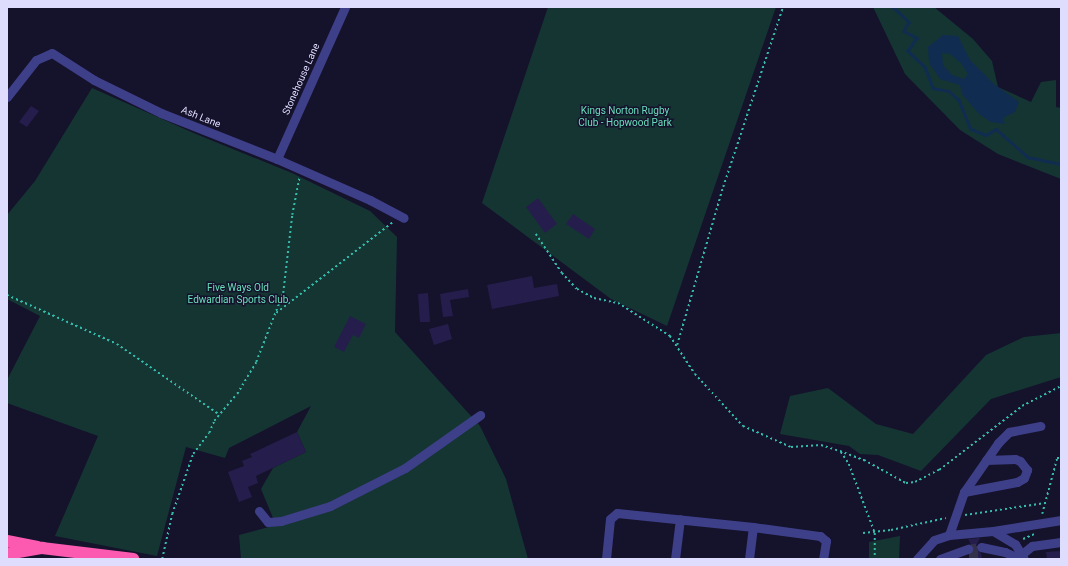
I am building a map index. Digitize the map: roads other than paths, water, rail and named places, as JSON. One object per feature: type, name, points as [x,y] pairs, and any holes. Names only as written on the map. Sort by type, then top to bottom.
[{"type":"highway","points":[[7,541],[42,548],[133,559]]},
{"type":"highway","points":[[7,554],[42,548]]},
{"type":"street","name":"Stonehouse Lane","points":[[277,159],[345,7]]},
{"type":"street","name":"Ash Lane","points":[[9,91],[36,60],[52,53],[94,80],[161,113],[277,159],[370,200],[404,218]]},
{"type":"street","points":[[259,511],[264,520],[274,522],[330,506],[405,468],[480,415]]},
{"type":"street","points":[[949,535],[964,492],[986,460],[1009,432],[1040,426]]},
{"type":"street","points":[[964,492],[1017,482],[1024,478],[1027,470],[1020,461],[1014,459],[986,460]]},
{"type":"street","points":[[606,559],[610,519],[617,513],[680,518],[820,536],[826,541],[823,559]]},
{"type":"street","points":[[675,559],[680,518]]},
{"type":"street","points":[[917,559],[934,540],[949,535],[993,531],[1040,522],[1061,520]]},
{"type":"street","points":[[749,559],[753,527]]},
{"type":"street","points":[[993,531],[1015,544],[1022,557]]},
{"type":"street","points":[[1022,557],[1032,546],[1061,542]]},
{"type":"street","points":[[981,551],[1005,552],[1022,557]]},
{"type":"street","points":[[941,558],[969,552]]},
{"type":"water","points":[[943,35],[958,36],[970,60],[994,84],[1019,102],[1015,112],[1003,118],[1005,124],[991,122],[979,114],[962,94],[960,85],[940,79],[929,63],[928,47]],"holes":[[[942,53],[950,54],[961,63],[968,74],[964,79],[952,75],[943,65]]]},
{"type":"waterway","points":[[893,7],[909,22],[904,31],[917,38],[908,51],[925,67],[933,88],[949,91],[959,100],[971,129],[986,135],[996,129],[1028,157],[1061,164]]},
{"type":"tunnel","points":[[968,549],[981,547]]},
{"type":"tunnel","points":[[969,555],[981,554]]},
{"type":"park label","name":"Kings Norton Rugby Club - Hopwood Park","points":[[625,116]]},
{"type":"park label","name":"Five Ways Old Edwardian Sports Club","points":[[238,292]]}]
